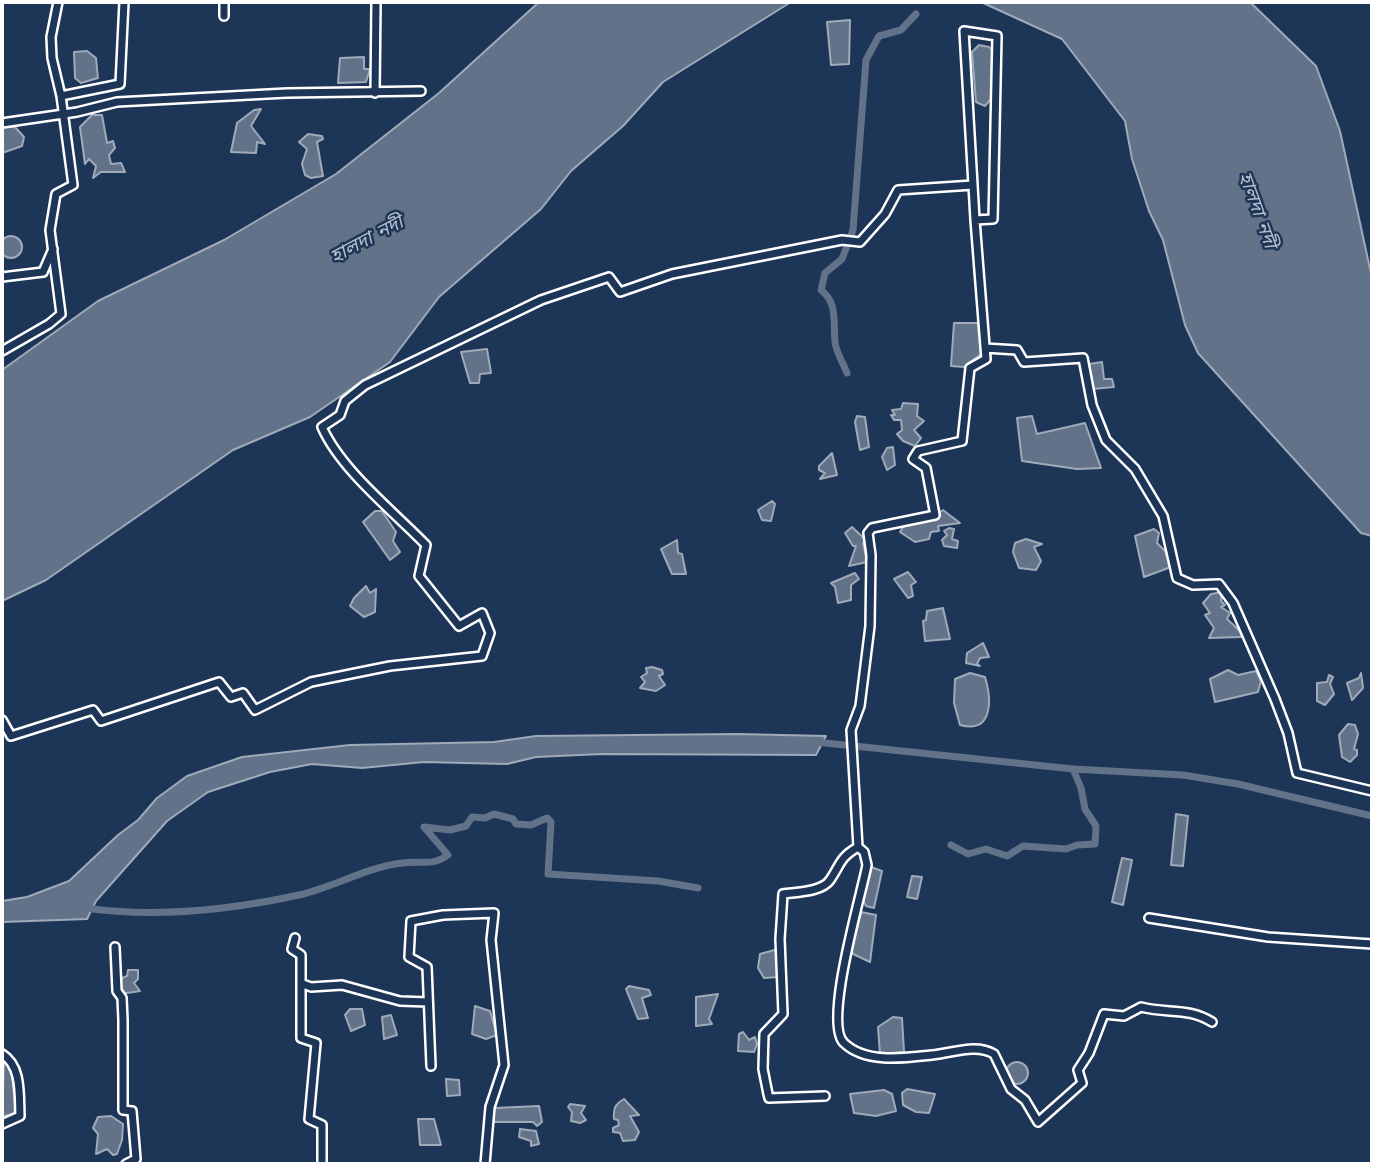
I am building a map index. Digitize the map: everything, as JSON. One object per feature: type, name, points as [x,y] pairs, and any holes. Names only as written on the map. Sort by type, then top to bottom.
[{"type":"street","points":[[2,351],[61,314],[50,230],[56,194],[73,184],[61,96],[52,58],[51,37],[58,2]]},
{"type":"street","points":[[61,96],[120,84],[124,2]]},
{"type":"street","points":[[224,2],[224,16]]},
{"type":"street","points":[[375,93],[376,2]]},
{"type":"street","points":[[975,220],[993,219],[997,36],[964,32],[975,220],[986,359],[970,368],[962,442],[918,451],[913,459],[926,468],[935,514],[872,528],[868,533],[871,555],[870,626],[860,706],[851,730],[858,847],[864,852],[867,865],[841,981],[835,1023],[841,1041],[855,1051],[886,1058],[954,1053],[977,1047],[989,1051],[994,1054],[1011,1089],[1025,1100],[1038,1122],[1082,1083],[1078,1070],[1104,1014],[1124,1016],[1141,1007],[1162,1012],[1181,1009],[1212,1022]]},
{"type":"street","points":[[2,123],[117,103],[287,93],[421,91]]},
{"type":"street","points":[[2,720],[11,736],[93,710],[101,721],[219,682],[231,697],[243,693],[255,710],[311,682],[390,666],[482,656],[490,633],[482,613],[459,626],[419,576],[426,545],[360,478],[333,447],[322,428],[340,415],[345,401],[365,385],[541,300],[609,277],[620,292],[672,274],[842,240],[860,242],[885,214],[898,190],[974,184]]},
{"type":"street","points":[[2,277],[43,272],[53,249]]},
{"type":"street","points":[[985,348],[1017,350],[1024,362],[1083,358],[1092,405],[1106,440],[1135,470],[1163,516],[1177,578],[1193,585],[1219,584],[1233,603],[1288,733],[1297,773],[1372,791]]},
{"type":"street","points":[[825,1096],[769,1098],[763,1069],[764,1034],[783,1014],[780,939],[783,894],[813,890],[830,882],[843,856],[858,847]]},
{"type":"street","points":[[431,1066],[427,967],[409,957],[408,932],[412,920],[443,915],[494,913],[491,940],[504,1065],[490,1107],[485,1164]]},
{"type":"street","points":[[1149,918],[1268,937],[1372,944]]},
{"type":"street","points":[[295,938],[292,949],[301,955],[303,984],[301,1038],[316,1043],[313,1098],[308,1107],[309,1119],[322,1125],[322,1164]]},
{"type":"street","points":[[114,947],[117,991],[122,998],[123,1009],[123,1110],[132,1111],[136,1159],[126,1164]]},
{"type":"street","points":[[303,984],[311,987],[342,985],[400,1001],[429,1002]]},
{"type":"street","points":[[2,1055],[13,1062],[17,1076],[20,1116],[2,1124]]},
{"type":"water","name":"হালদা নদী","points":[[539,2],[791,2],[663,82],[623,126],[571,171],[541,209],[439,297],[390,362],[310,417],[233,450],[46,580],[2,601],[2,370],[98,301],[224,240],[336,174],[439,93]]},
{"type":"water","name":"হালদা নদী","points":[[981,2],[1250,2],[1316,66],[1340,131],[1372,278],[1372,536],[1361,533],[1198,353],[1185,325],[1163,240],[1149,211],[1132,159],[1125,121],[1062,39]]},
{"type":"water","points":[[850,20],[849,64],[831,65],[827,22]]},
{"type":"water","points":[[979,45],[989,47],[993,51],[992,98],[985,106],[976,102],[972,52]]},
{"type":"water","points":[[87,51],[96,58],[98,78],[81,83],[75,78],[74,52]]},
{"type":"water","points":[[364,57],[364,69],[370,69],[366,82],[338,83],[340,58]]},
{"type":"water","points":[[261,109],[251,126],[265,144],[257,142],[256,153],[231,152],[237,123],[254,110]]},
{"type":"water","points":[[92,115],[102,115],[107,143],[113,141],[115,148],[109,155],[111,164],[121,163],[125,172],[101,172],[93,178],[96,166],[89,159],[85,164],[80,127]]},
{"type":"water","points":[[2,126],[15,127],[24,137],[22,146],[2,153]]},
{"type":"water","points":[[308,134],[322,136],[323,139],[317,142],[323,176],[311,178],[305,175],[302,164],[307,149],[299,142]]},
{"type":"water","points":[[11,236],[19,239],[22,247],[19,255],[11,258],[3,255],[0,247],[3,239]]},
{"type":"water","points":[[954,323],[978,323],[981,354],[964,367],[951,366]]},
{"type":"water","points":[[487,349],[491,373],[480,374],[479,383],[470,383],[461,352]]},
{"type":"water","points":[[1102,362],[1104,379],[1112,379],[1114,387],[1093,389],[1089,364]]},
{"type":"water","points":[[903,403],[918,404],[917,416],[924,421],[914,430],[921,438],[915,446],[903,441],[897,434],[902,430],[901,420],[894,420],[891,415],[895,415],[892,410],[901,409]]},
{"type":"water","points":[[857,416],[865,417],[869,447],[860,450],[855,422]]},
{"type":"water","points":[[1032,416],[1037,434],[1085,423],[1101,468],[1077,469],[1022,461],[1017,418]]},
{"type":"water","points":[[893,447],[895,465],[887,470],[882,457],[887,448]]},
{"type":"water","points":[[832,453],[837,475],[820,479],[825,473],[819,470],[819,466]]},
{"type":"water","points":[[772,501],[775,504],[771,521],[762,520],[758,510]]},
{"type":"water","points":[[943,510],[960,523],[938,526],[939,531],[931,532],[929,539],[915,542],[900,532],[905,524],[939,519],[938,513]]},
{"type":"water","points":[[375,511],[382,511],[396,532],[393,541],[400,552],[390,560],[363,522]]},
{"type":"water","points":[[852,527],[868,542],[863,543],[867,562],[849,566],[856,546],[853,546],[845,533]]},
{"type":"water","points":[[954,529],[952,539],[958,541],[957,548],[944,546],[942,540],[947,535],[944,531]]},
{"type":"water","points":[[1154,529],[1159,533],[1157,543],[1165,551],[1171,567],[1144,577],[1135,536]]},
{"type":"water","points":[[1026,539],[1042,544],[1034,547],[1041,561],[1036,570],[1019,568],[1013,552],[1015,543]]},
{"type":"water","points":[[677,540],[678,553],[682,554],[686,574],[672,574],[661,549]]},
{"type":"water","points":[[908,572],[916,582],[911,585],[913,596],[908,598],[894,579]]},
{"type":"water","points":[[855,573],[859,579],[851,585],[851,600],[838,603],[835,587],[831,583]]},
{"type":"water","points":[[366,586],[370,593],[376,589],[375,612],[364,617],[350,606]]},
{"type":"water","points":[[1222,592],[1221,601],[1225,605],[1221,607],[1230,613],[1227,619],[1242,633],[1241,637],[1209,638],[1214,628],[1205,615],[1210,613],[1203,603],[1211,594]]},
{"type":"water","points":[[943,608],[950,639],[925,641],[923,621],[926,620],[927,611]]},
{"type":"water","points":[[983,643],[989,657],[980,658],[977,664],[980,666],[966,663],[967,653]]},
{"type":"water","points":[[646,668],[662,670],[663,674],[659,676],[665,685],[656,691],[640,688],[645,682],[641,677],[647,673]]},
{"type":"water","points":[[1228,670],[1238,675],[1256,671],[1261,681],[1258,692],[1215,702],[1210,679]]},
{"type":"water","points":[[970,673],[985,677],[989,695],[988,713],[984,720],[979,725],[971,726],[960,725],[954,703],[955,679]]},
{"type":"water","points":[[1361,673],[1363,688],[1352,700],[1347,683],[1359,678]]},
{"type":"water","points":[[1329,675],[1333,677],[1330,684],[1334,694],[1325,705],[1317,701],[1317,683],[1327,682]]},
{"type":"water","points":[[1348,724],[1355,725],[1358,734],[1354,749],[1357,750],[1357,755],[1350,762],[1342,757],[1339,735]]},
{"type":"water","points":[[536,736],[826,736],[816,755],[602,754],[536,757],[507,764],[424,762],[362,768],[312,764],[270,772],[208,792],[167,821],[96,901],[87,919],[2,922],[2,901],[27,897],[69,881],[138,820],[157,798],[187,776],[242,757],[350,745],[494,742]]},
{"type":"water","points":[[1176,814],[1188,816],[1183,866],[1171,865]]},
{"type":"water","points":[[1122,858],[1132,860],[1123,905],[1112,902]]},
{"type":"water","points":[[871,867],[882,871],[874,908],[866,906],[863,900]]},
{"type":"water","points":[[912,876],[922,877],[917,899],[907,897]]},
{"type":"water","points":[[861,912],[876,915],[870,962],[851,953]]},
{"type":"water","points":[[778,949],[782,956],[778,977],[764,978],[758,968],[760,954]]},
{"type":"water","points":[[128,970],[138,970],[138,979],[134,983],[140,991],[121,994],[120,979],[127,976]]},
{"type":"water","points":[[629,986],[649,990],[651,995],[642,998],[648,1018],[638,1019],[626,989]]},
{"type":"water","points":[[718,994],[709,1019],[712,1024],[696,1026],[696,997]]},
{"type":"water","points":[[475,1006],[490,1011],[497,1035],[486,1039],[472,1034]]},
{"type":"water","points":[[350,1009],[362,1009],[365,1025],[351,1031],[345,1015]]},
{"type":"water","points":[[391,1015],[397,1035],[384,1039],[382,1017]]},
{"type":"water","points":[[893,1017],[902,1018],[904,1052],[880,1054],[878,1027]]},
{"type":"water","points":[[743,1032],[749,1040],[755,1037],[757,1044],[754,1052],[738,1051],[739,1034]]},
{"type":"water","points":[[4,1060],[11,1067],[16,1114],[2,1116]]},
{"type":"water","points":[[1017,1062],[1025,1065],[1028,1073],[1025,1081],[1017,1084],[1009,1081],[1006,1073],[1009,1065]]},
{"type":"water","points":[[446,1079],[459,1080],[460,1095],[447,1096]]},
{"type":"water","points":[[907,1089],[935,1094],[929,1113],[916,1112],[903,1105],[902,1093]]},
{"type":"water","points":[[884,1090],[892,1094],[896,1111],[876,1116],[854,1113],[850,1094]]},
{"type":"water","points":[[624,1099],[639,1115],[630,1116],[639,1132],[635,1140],[623,1141],[620,1133],[613,1132],[613,1128],[619,1125],[618,1120],[614,1119],[614,1110]]},
{"type":"water","points":[[570,1104],[585,1106],[581,1113],[586,1120],[580,1123],[571,1121],[572,1112],[568,1107]]},
{"type":"water","points":[[539,1106],[542,1122],[537,1126],[533,1122],[492,1122],[495,1108]]},
{"type":"water","points":[[111,1116],[123,1124],[122,1140],[117,1154],[113,1155],[107,1149],[96,1154],[98,1134],[93,1128],[98,1117]]},
{"type":"water","points":[[418,1119],[434,1119],[441,1145],[420,1145]]},
{"type":"water","points":[[520,1129],[536,1131],[539,1144],[531,1146],[531,1141],[519,1137]]},
{"type":"waterway","points":[[847,373],[836,346],[834,313],[830,301],[821,290],[825,273],[842,259],[853,230],[866,60],[879,36],[901,30],[916,14]]},
{"type":"waterway","points":[[816,742],[1073,769],[1183,775],[1238,784],[1372,816]]},
{"type":"waterway","points":[[951,845],[968,854],[986,849],[1007,856],[1023,846],[1066,849],[1095,844],[1096,826],[1085,809],[1081,788],[1073,769]]},
{"type":"waterway","points":[[85,908],[138,912],[192,911],[299,895],[389,865],[442,859],[448,855],[424,827],[450,830],[466,826],[472,817],[485,818],[494,814],[513,819],[516,824],[531,825],[547,818],[551,822],[548,874],[658,881],[698,888]]}]
